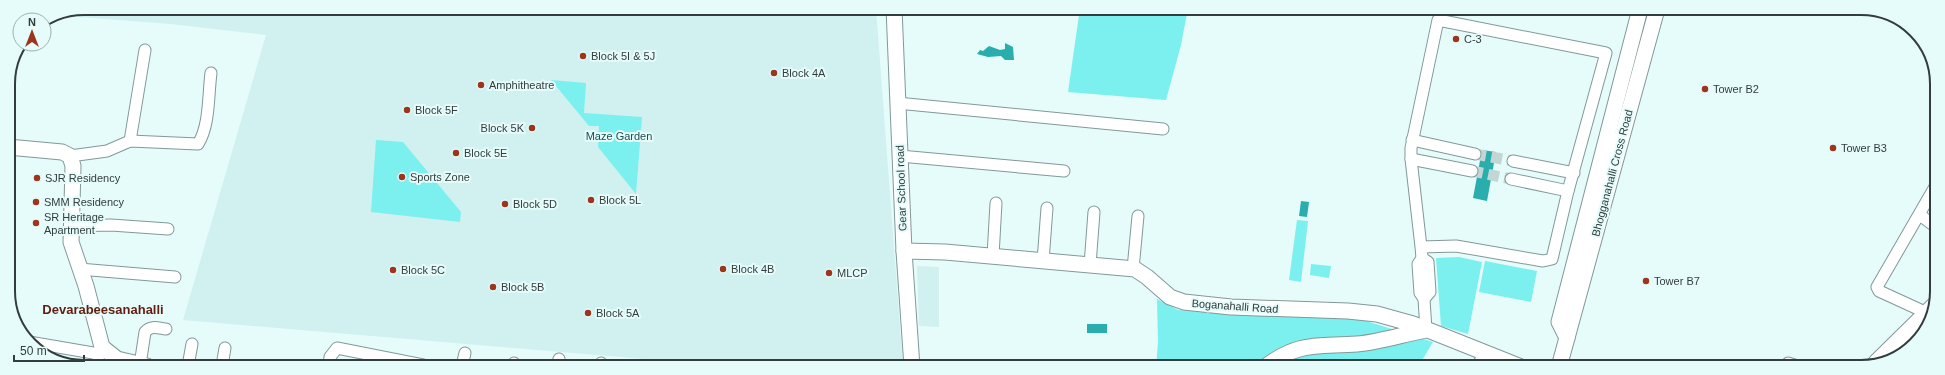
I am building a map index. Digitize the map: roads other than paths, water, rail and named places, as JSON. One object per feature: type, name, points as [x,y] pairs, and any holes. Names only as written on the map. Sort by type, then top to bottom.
[{"type":"street","name":"Gear School road","points":[[894,15],[904,251],[912,360]]},
{"type":"street","name":"Bhogganahalli Cross Road","points":[[1567,338],[1559,322],[1638,15]]},
{"type":"street","name":"Bhogganahalli Cross Road","points":[[1561,360],[1655,15]]},
{"type":"street","points":[[1274,360],[1301,347],[1358,344],[1426,330],[1424,299],[1430,292],[1428,262],[1421,253],[1411,158],[1412,140],[1438,20],[1606,53],[1568,191],[1552,259],[1548,261],[1456,246],[1421,253]]},
{"type":"street","points":[[130,141],[145,50]]},
{"type":"street","points":[[15,148],[62,152],[70,156],[107,151],[130,141],[198,144],[201,140],[205,121],[211,73]]},
{"type":"street","points":[[898,103],[1163,129]]},
{"type":"street","points":[[1412,140],[1475,154]]},
{"type":"street","points":[[70,156],[73,166],[71,242],[86,286],[100,351],[98,360]]},
{"type":"street","points":[[900,156],[1064,171]]},
{"type":"street","points":[[1411,158],[1472,171]]},
{"type":"street","points":[[1513,161],[1574,173]]},
{"type":"street","points":[[1511,179],[1568,191]]},
{"type":"street","points":[[1928,307],[1879,290],[1877,287],[1930,197]]},
{"type":"street","points":[[993,256],[996,203]]},
{"type":"street","points":[[1043,261],[1048,208]]},
{"type":"street","points":[[1090,265],[1094,212]]},
{"type":"street","points":[[1920,215],[1930,222]]},
{"type":"street","points":[[904,251],[993,256],[1133,268],[1138,216]]},
{"type":"street","points":[[72,226],[111,225],[168,229]]},
{"type":"street","points":[[79,268],[175,277]]},
{"type":"street","name":"Boganahalli Road","points":[[1133,268],[1147,277],[1170,297],[1184,302],[1266,309],[1348,311],[1377,314],[1426,330],[1504,360]]},
{"type":"street","points":[[1882,356],[1927,312]]},
{"type":"street","points":[[144,360],[146,332],[148,329],[152,327],[166,329]]},
{"type":"street","points":[[39,343],[100,351],[121,360]]},
{"type":"street","points":[[189,360],[192,344]]},
{"type":"street","points":[[223,360],[225,348]]},
{"type":"street","points":[[330,360],[330,356],[337,348],[398,360]]},
{"type":"street","points":[[463,360],[465,353]]},
{"type":"street","points":[[1481,360],[1486,353]]},
{"type":"tunnel","points":[[1475,154],[1513,161]]},
{"type":"tunnel","points":[[1472,171],[1511,179]]},
{"type":"place","name":"C-3","points":[[1456,39]]},
{"type":"place","name":"Block 5I & 5J","points":[[583,56]]},
{"type":"place","name":"Block 4A","points":[[774,73]]},
{"type":"place","name":"Amphitheatre","points":[[481,85]]},
{"type":"place","name":"Tower B2","points":[[1705,89]]},
{"type":"place","name":"Block 5F","points":[[407,110]]},
{"type":"place","name":"Block 5K","points":[[532,128]]},
{"type":"place","name":"Tower B3","points":[[1833,148]]},
{"type":"place","name":"Block 5E","points":[[456,153]]},
{"type":"place","name":"Sports Zone","points":[[402,177]]},
{"type":"place","name":"SJR Residency","points":[[37,178]]},
{"type":"place","name":"Block 5L","points":[[591,200]]},
{"type":"place","name":"SMM Residency","points":[[36,202]]},
{"type":"place","name":"Block 5D","points":[[505,204]]},
{"type":"place","name":"SR Heritage Apartment","points":[[36,223]]},
{"type":"place","name":"Block 4B","points":[[723,269]]},
{"type":"place","name":"Block 5C","points":[[393,270]]},
{"type":"place","name":"MLCP","points":[[829,273]]},
{"type":"place","name":"Tower B7","points":[[1646,281]]},
{"type":"place","name":"Block 5B","points":[[493,287]]},
{"type":"place","name":"Block 5A","points":[[588,313]]},
{"type":"district","name":"Devarabeesanahalli","points":[[103,309]]},
{"type":"park label","name":"Maze Garden","points":[[619,136]]}]
